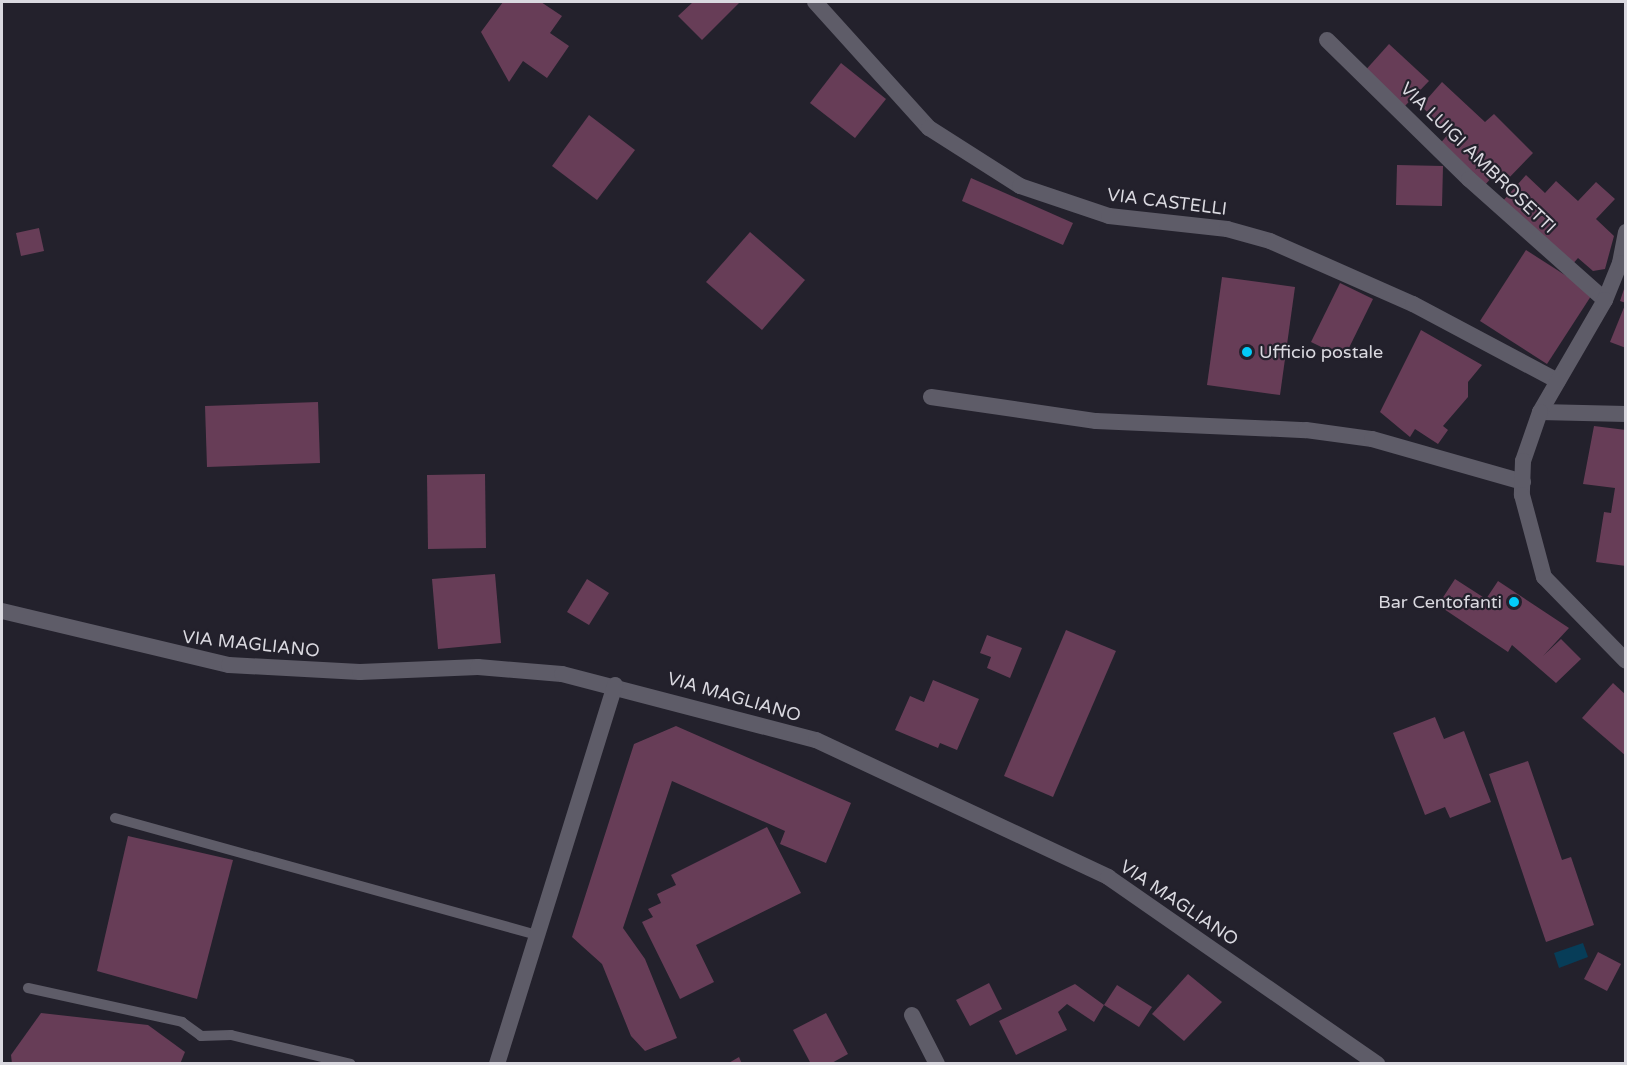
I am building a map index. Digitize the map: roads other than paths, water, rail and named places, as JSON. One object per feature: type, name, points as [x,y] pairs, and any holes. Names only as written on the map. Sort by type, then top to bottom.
[{"type":"street","name":"VIA CASTELLI","points":[[814,2],[929,128],[1020,186],[1109,216],[1210,226],[1270,241],[1413,304],[1558,381]]},
{"type":"street","name":"VIA LUIGI AMBROSETTI","points":[[1327,40],[1468,179],[1605,300]]},
{"type":"street","points":[[1625,238],[1605,300],[1540,412],[1523,461],[1522,482],[1526,522],[1544,578],[1626,661]]},
{"type":"street","points":[[931,397],[1096,421],[1306,430],[1361,437],[1522,482]]},
{"type":"street","points":[[1540,412],[1626,414]]},
{"type":"street","name":"VIA MAGLIANO","points":[[2,611],[230,664],[360,672],[507,668],[615,685],[816,740],[1108,877],[1377,1064]]},
{"type":"street","points":[[497,1064],[533,934],[615,685]]},
{"type":"street","points":[[912,1015],[937,1064]]},
{"type":"lane","points":[[116,818],[533,934]]},
{"type":"lane","points":[[28,988],[182,1022],[201,1036],[231,1035],[351,1064]]},
{"type":"water","points":[[1583,943],[1588,957],[1559,968],[1554,953]]},
{"type":"place","name":"Ufficio postale","points":[[1247,352]]},
{"type":"place","name":"Bar Centofanti","points":[[1514,602]]}]
